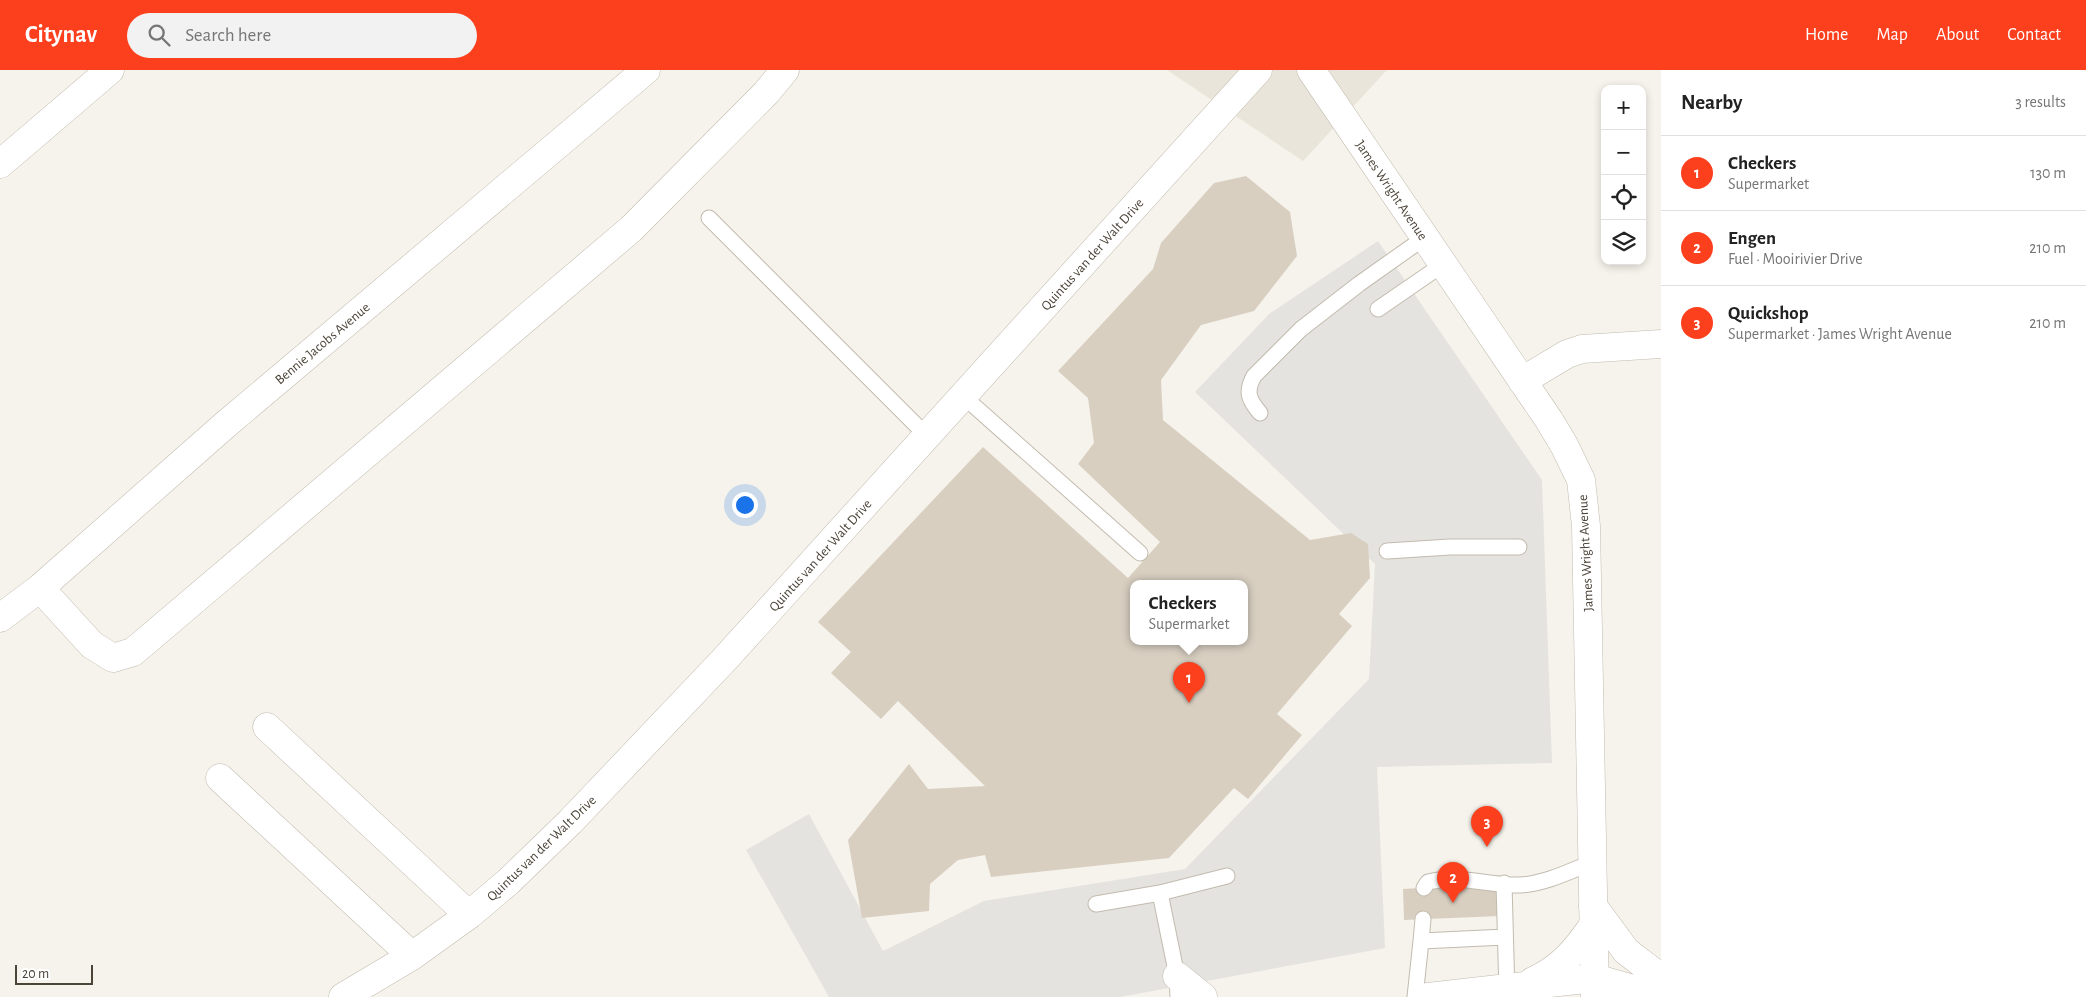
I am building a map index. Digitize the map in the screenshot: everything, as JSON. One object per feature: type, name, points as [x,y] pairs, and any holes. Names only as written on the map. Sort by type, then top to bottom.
[{"type":"street","points":[[0,164],[110,70]]},
{"type":"street","name":"Bennie Jacobs Avenue","points":[[0,618],[40,588],[225,424],[646,70]]},
{"type":"street","points":[[40,588],[92,645],[113,658],[133,652],[631,229],[766,93],[785,70]]},
{"type":"street","name":"Quintus van der Walt Drive","points":[[344,997],[412,956],[469,915],[508,882],[577,814],[724,660],[1258,70]]},
{"type":"street","name":"James Wright Avenue","points":[[1311,70],[1522,380],[1564,445],[1581,480],[1586,526],[1593,915],[1608,990]]},
{"type":"street","points":[[1522,380],[1567,354],[1582,349],[1661,344]]},
{"type":"street","points":[[267,727],[469,915]]},
{"type":"street","points":[[220,778],[412,956]]},
{"type":"street","points":[[1512,990],[1540,978],[1560,966],[1578,947],[1593,915],[1626,951],[1661,978]]},
{"type":"street","points":[[1174,984],[1203,997]]},
{"type":"street","points":[[1428,997],[1512,990],[1661,988]]},
{"type":"lane","points":[[709,218],[927,436]]},
{"type":"lane","points":[[1260,412],[1251,402],[1248,393],[1249,384],[1254,376],[1301,329],[1359,284],[1424,238]]},
{"type":"lane","points":[[1378,309],[1442,265]]},
{"type":"lane","points":[[963,396],[1140,553]]},
{"type":"lane","points":[[1387,551],[1450,547],[1519,547]]},
{"type":"lane","points":[[1424,888],[1428,882],[1443,880],[1474,880],[1504,884],[1534,883],[1593,862]]},
{"type":"lane","points":[[1096,904],[1160,893],[1227,876]]},
{"type":"lane","points":[[1504,884],[1505,937],[1512,990]]},
{"type":"lane","points":[[1160,893],[1174,984]]},
{"type":"lane","points":[[1415,997],[1423,919]]},
{"type":"lane","points":[[1421,941],[1505,937]]},
{"type":"shaded area","points":[[1167,70],[1387,70],[1303,161]]},
{"type":"shaded area","points":[[1378,241],[1542,480],[1552,763],[1377,767],[1385,948],[1120,997],[829,997],[746,850],[809,814],[883,951],[984,901],[1185,869],[1369,679],[1375,564],[1195,392],[1269,314]]},
{"type":"building","points":[[1246,176],[1290,212],[1297,256],[1254,311],[1201,325],[1161,380],[1163,420],[1310,540],[1351,533],[1368,544],[1370,578],[1339,614],[1352,626],[1277,714],[1302,735],[1248,799],[1234,788],[1169,858],[991,877],[985,855],[958,860],[930,884],[929,911],[862,918],[848,840],[909,764],[928,789],[985,786],[898,701],[881,719],[831,673],[851,652],[818,622],[983,447],[1128,578],[1160,542],[1078,464],[1094,443],[1088,398],[1058,371],[1153,269],[1161,243],[1214,183]]},
{"type":"building","points":[[1497,884],[1499,916],[1404,920],[1403,889]]},
{"type":"place","name":"Checkers","points":[[1189,703]]},
{"type":"place","name":"Quickshop","points":[[1487,847]]},
{"type":"place","name":"Engen","points":[[1453,903]]}]
